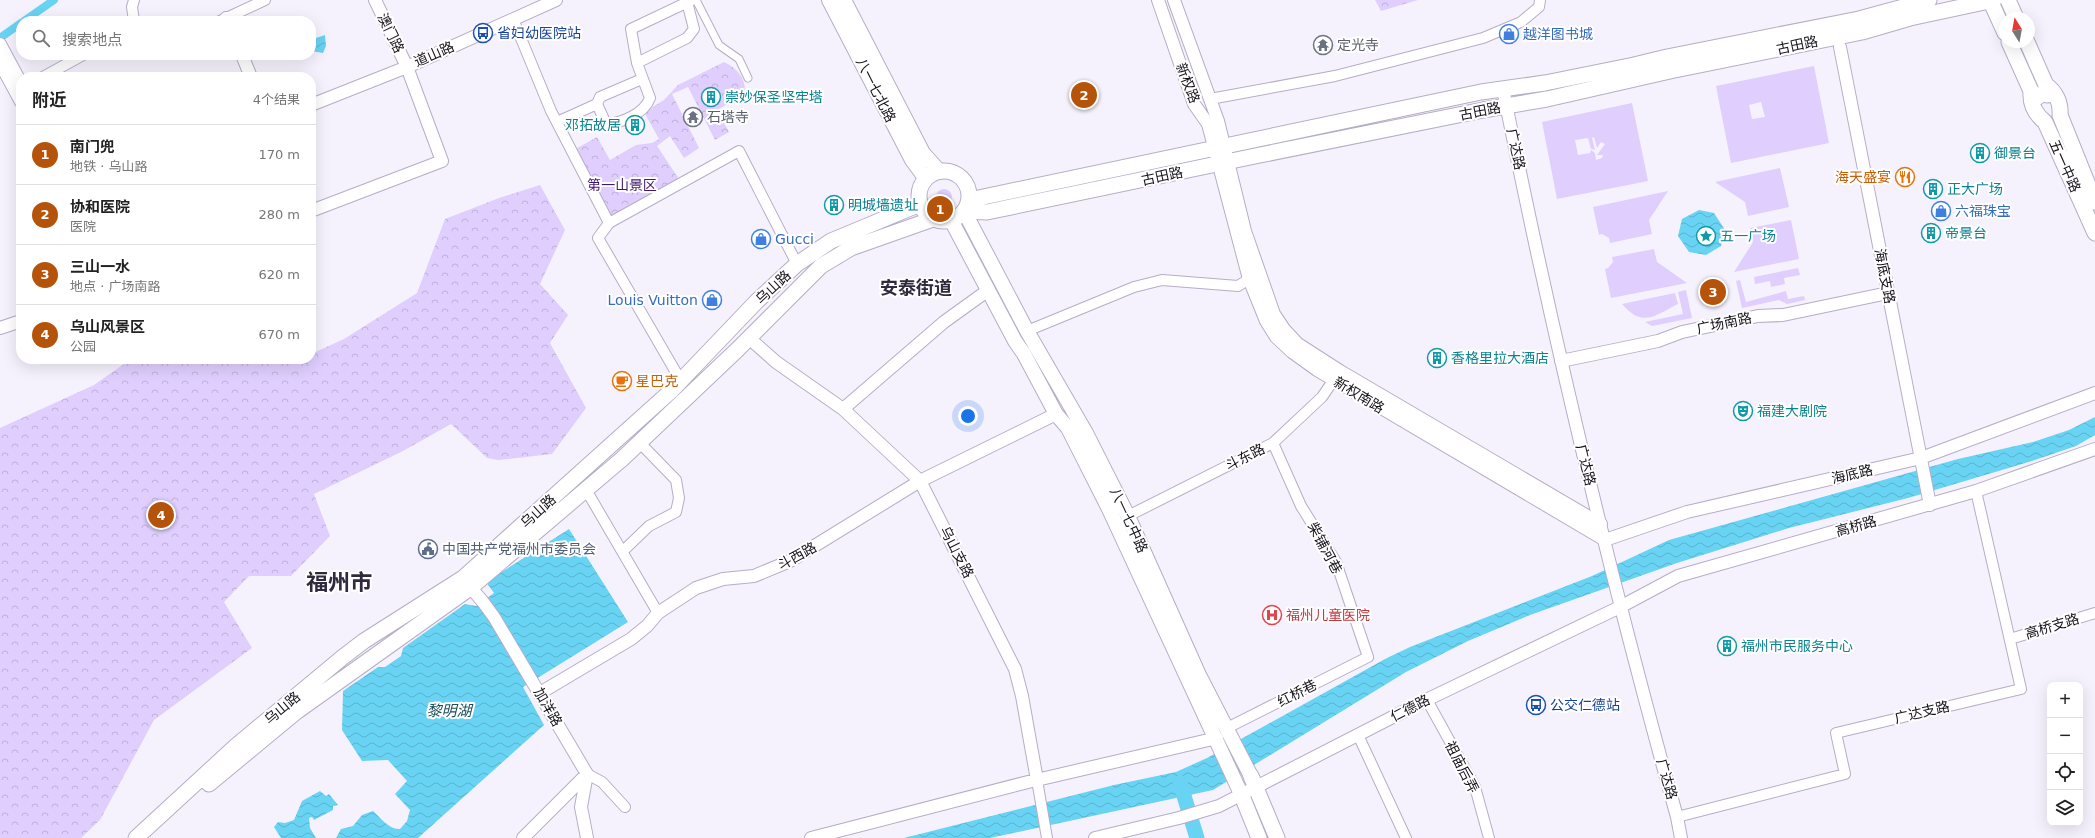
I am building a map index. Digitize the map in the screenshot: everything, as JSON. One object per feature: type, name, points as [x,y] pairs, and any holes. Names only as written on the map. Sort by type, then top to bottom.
[{"type":"main road","name":"八一七北路","points":[[829,0],[912,160],[926,179]]},
{"type":"main road","points":[[844,0],[922,153],[940,172]]},
{"type":"main road","name":"古田路","points":[[967,206],[1220,146],[1503,89],[1545,84],[1682,54],[1859,19],[1929,0]]},
{"type":"main road","points":[[1991,0],[1999,19]]},
{"type":"main road","name":"古田路","points":[[967,206],[987,212],[1547,99],[1670,71],[1862,32],[1910,18],[1991,0]]},
{"type":"main road","points":[[2008,0],[2013,12]]},
{"type":"main road","name":"五一中路","points":[[2012,48],[2031,90],[2030,99],[2035,111],[2045,122],[2095,233]]},
{"type":"main road","name":"五一中路","points":[[2030,48],[2046,85],[2046,93],[2053,110],[2060,115],[2095,202]]},
{"type":"main road","points":[[948,171],[962,178],[969,192],[967,206],[951,220],[939,221],[933,219],[923,210],[920,204],[920,190],[926,179],[940,172],[948,171]]},
{"type":"main road","name":"乌山路","points":[[136,838],[236,746],[343,657],[364,641],[466,583],[582,472],[681,381],[757,302],[797,264],[831,241],[920,204]]},
{"type":"main road","name":"八一七中路","points":[[967,206],[1028,332],[1086,433],[1128,516],[1223,732],[1241,792],[1260,838]]},
{"type":"main road","name":"乌山路","points":[[147,838],[296,712],[466,583],[585,488],[639,442],[749,338],[821,266],[851,248],[933,219]]},
{"type":"main road","name":"八一七中路","points":[[951,220],[987,291],[1056,414],[1068,428],[1223,732],[1254,782],[1277,838]]},
{"type":"street","points":[[133,16],[132,7],[134,0]]},
{"type":"street","points":[[232,16],[265,0]]},
{"type":"street","name":"澳门路","points":[[316,209],[442,161],[407,67],[375,0]]},
{"type":"street","name":"道山路","points":[[316,103],[407,67],[556,0]]},
{"type":"street","name":"新权路","points":[[1158,0],[1194,104],[1208,124],[1220,146]]},
{"type":"street","name":"新权路","points":[[1174,0],[1210,99],[1224,163]]},
{"type":"street","points":[[1210,99],[1336,76],[1483,38],[1521,22],[1539,7],[1540,0]]},
{"type":"street","points":[[597,104],[606,124],[613,123],[642,112],[647,106],[650,98],[636,63],[631,29],[691,1]]},
{"type":"street","points":[[636,63],[687,38],[694,29],[691,1]]},
{"type":"street","points":[[691,1],[719,45],[739,59],[748,78]]},
{"type":"street","points":[[513,19],[557,122],[609,223]]},
{"type":"street","points":[[0,44],[16,74]]},
{"type":"street","name":"海底支路","points":[[1840,48],[1930,505]]},
{"type":"street","points":[[52,72],[74,60]]},
{"type":"street","points":[[244,60],[249,72]]},
{"type":"street","points":[[2,70],[16,94]]},
{"type":"street","points":[[557,122],[597,104],[600,97],[642,79]]},
{"type":"street","name":"广达路","points":[[1503,89],[1561,361],[1607,546],[1620,607],[1677,817],[1681,838]]},
{"type":"street","points":[[681,381],[598,238],[609,223],[739,151],[797,264]]},
{"type":"street","name":"新权南路","points":[[1224,163],[1236,232],[1249,279],[1266,321],[1276,337],[1292,352],[1601,524]]},
{"type":"street","name":"新权南路","points":[[1224,163],[1245,231],[1274,314],[1284,329],[1298,344],[1337,376],[1607,546]]},
{"type":"street","points":[[1028,332],[1134,287],[1162,280],[1238,286],[1249,279]]},
{"type":"street","points":[[843,409],[944,322],[987,291]]},
{"type":"street","name":"广场南路","points":[[1561,361],[1658,341],[1682,332],[1758,316],[1783,315],[1888,293]]},
{"type":"street","points":[[0,328],[16,323]]},
{"type":"street","name":"乌山支路","points":[[749,338],[776,362],[843,409],[920,481],[1015,669],[1022,696],[1047,838]]},
{"type":"street","name":"斗东路","points":[[1128,516],[1273,443],[1322,397],[1337,376]]},
{"type":"street","name":"海底路","points":[[1607,546],[1687,512],[1921,458],[2095,393]]},
{"type":"street","name":"斗西路","points":[[540,693],[632,639],[658,613],[684,596],[708,583],[738,577],[754,576],[790,561],[920,481],[1056,414]]},
{"type":"street","points":[[623,551],[649,526],[676,512],[679,498],[676,480],[639,442]]},
{"type":"street","name":"柴铺河巷","points":[[1273,443],[1301,506],[1336,562],[1368,657]]},
{"type":"street","name":"高桥路","points":[[1620,607],[1678,576],[1976,491],[2095,449]]},
{"type":"street","points":[[585,488],[658,613]]},
{"type":"street","name":"广达支路","points":[[1677,817],[1846,774],[1836,733],[2021,689],[1976,491]]},
{"type":"street","name":"加洋路","points":[[466,583],[483,602],[540,693],[587,774]]},
{"type":"street","name":"仁德路","points":[[1126,835],[1201,812],[1241,792],[1254,782],[1358,735],[1620,607]]},
{"type":"street","name":"高桥支路","points":[[2010,639],[2095,613]]},
{"type":"street","name":"红桥巷","points":[[1223,732],[1368,657]]},
{"type":"street","name":"祖庙后弄","points":[[1427,700],[1475,787],[1489,838]]},
{"type":"street","points":[[812,838],[1223,732]]},
{"type":"street","points":[[1358,735],[1406,838]]},
{"type":"street","points":[[587,774],[602,782],[625,806]]},
{"type":"street","points":[[524,838],[587,774]]},
{"type":"street","points":[[587,774],[581,807],[587,838]]},
{"type":"street","points":[[1095,838],[1126,835]]},
{"type":"green space","points":[[1375,0],[1418,0],[1381,11]]},
{"type":"green space","name":"第一山景区","points":[[724,62],[737,71],[744,83],[745,88],[745,94],[717,110],[729,132],[715,140],[688,87],[672,94],[699,148],[684,158],[670,136],[657,146],[681,182],[609,223],[572,151],[597,137],[610,160],[636,145],[652,143],[659,139],[644,112],[664,100],[678,85]]},
{"type":"green space","points":[[1814,66],[1829,143],[1731,163],[1716,86]],"holes":[[[1761,102],[1765,117],[1752,119],[1749,105]]]},
{"type":"green space","points":[[1632,103],[1648,181],[1557,199],[1542,122]],"holes":[[[1594,137],[1597,148],[1601,142],[1605,144],[1597,155],[1603,155],[1602,158],[1596,160],[1595,153],[1591,150],[1590,153],[1578,155],[1575,140],[1588,138],[1591,149],[1595,150],[1592,138]]]},
{"type":"green space","points":[[1780,168],[1789,207],[1748,216],[1745,202],[1715,182]]},
{"type":"green space","points":[[540,185],[565,230],[540,284],[568,315],[550,343],[586,408],[552,454],[498,460],[487,458],[451,424],[403,451],[314,494],[330,536],[291,576],[249,576],[224,602],[252,648],[154,720],[100,820],[81,838],[0,838],[0,428],[94,385],[124,364],[316,364],[316,352],[344,339],[417,293],[445,219],[499,198]]},
{"type":"green space","points":[[941,189],[947,189],[952,194],[950,203],[947,205],[941,205],[936,200],[936,194]]},
{"type":"green space","points":[[1668,191],[1649,220],[1652,234],[1610,243],[1609,238],[1602,234],[1599,235],[1593,207]]},
{"type":"green space","points":[[1791,220],[1799,259],[1734,272],[1753,242],[1750,228]]},
{"type":"green space","points":[[1654,249],[1657,262],[1687,283],[1611,298],[1605,269],[1608,268],[1613,262],[1612,257]]},
{"type":"green space","points":[[1798,268],[1800,275],[1784,278],[1785,284],[1771,287],[1770,281],[1755,284],[1754,277]]},
{"type":"green space","points":[[1716,278],[1722,303],[1709,306],[1703,281]]},
{"type":"green space","points":[[1740,280],[1746,302],[1786,291],[1788,299],[1804,296],[1805,300],[1787,304],[1779,300],[1742,308],[1736,281]]},
{"type":"green space","points":[[1686,290],[1692,318],[1652,326],[1645,322],[1683,314],[1678,292]]},
{"type":"green space","points":[[1675,293],[1678,304],[1649,318],[1636,316],[1622,304]]},
{"type":"water","points":[[325,35],[326,46],[323,53],[316,52],[316,38]]},
{"type":"water","points":[[1699,210],[1714,213],[1725,230],[1721,246],[1706,255],[1689,252],[1678,236],[1682,219]]},
{"type":"water","points":[[2095,417],[2095,435],[2076,446],[2032,461],[1908,498],[1789,528],[1677,563],[1530,615],[1468,641],[1406,672],[1213,790],[990,838],[904,838],[1114,785],[1176,772],[1207,758],[1385,659],[1410,647],[1592,576],[1669,540],[1958,459],[2033,442],[2069,430]]},
{"type":"water","name":"黎明湖","points":[[569,529],[628,622],[523,687],[544,725],[418,838],[336,838],[341,829],[353,826],[362,815],[373,811],[388,825],[396,829],[400,829],[407,821],[410,810],[395,794],[407,781],[388,760],[362,761],[342,730],[343,691],[378,667],[385,667],[401,656],[403,648],[465,604],[476,606],[494,593],[486,582]]},
{"type":"water","points":[[320,791],[326,796],[329,794],[338,805],[333,806],[333,810],[314,820],[312,817],[309,818],[310,828],[316,838],[281,838],[274,827],[278,822],[285,823],[294,820],[302,801]]},
{"type":"waterway","points":[[31,16],[54,0]]},
{"type":"waterway","points":[[0,38],[16,27]]},
{"type":"waterway","points":[[1180,783],[1197,838]]},
{"type":"place","name":"省妇幼医院站","points":[[483,33]]},
{"type":"place","name":"越洋图书城","points":[[1509,34]]},
{"type":"place","name":"定光寺","points":[[1323,45]]},
{"type":"place","name":"协和医院","points":[[1084,95]]},
{"type":"place","name":"崇妙保圣坚牢塔","points":[[711,97]]},
{"type":"place","name":"石塔寺","points":[[693,117]]},
{"type":"place","name":"邓拓故居","points":[[635,125]]},
{"type":"place","name":"御景台","points":[[1980,153]]},
{"type":"place","name":"海天盛宴","points":[[1905,177]]},
{"type":"place","name":"正大广场","points":[[1933,189]]},
{"type":"place","name":"明城墙遗址","points":[[834,205]]},
{"type":"place","name":"南门兜","points":[[940,209]]},
{"type":"place","name":"六福珠宝","points":[[1941,211]]},
{"type":"place","name":"帝景台","points":[[1931,233]]},
{"type":"place","name":"五一广场","points":[[1706,236]]},
{"type":"place","name":"Gucci","points":[[761,239]]},
{"type":"place","name":"三山一水","points":[[1713,292]]},
{"type":"place","name":"Louis Vuitton","points":[[712,300]]},
{"type":"place","name":"香格里拉大酒店","points":[[1437,358]]},
{"type":"place","name":"星巴克","points":[[622,381]]},
{"type":"place","name":"福建大剧院","points":[[1743,411]]},
{"type":"place","name":"乌山风景区","points":[[161,515]]},
{"type":"place","name":"中国共产党福州市委员会","points":[[428,549]]},
{"type":"place","name":"福州儿童医院","points":[[1272,615]]},
{"type":"place","name":"福州市民服务中心","points":[[1727,646]]},
{"type":"place","name":"公交仁德站","points":[[1536,705]]},
{"type":"district","name":"安泰街道","points":[[916,288]]},
{"type":"district","name":"福州市","points":[[339,582]]}]
